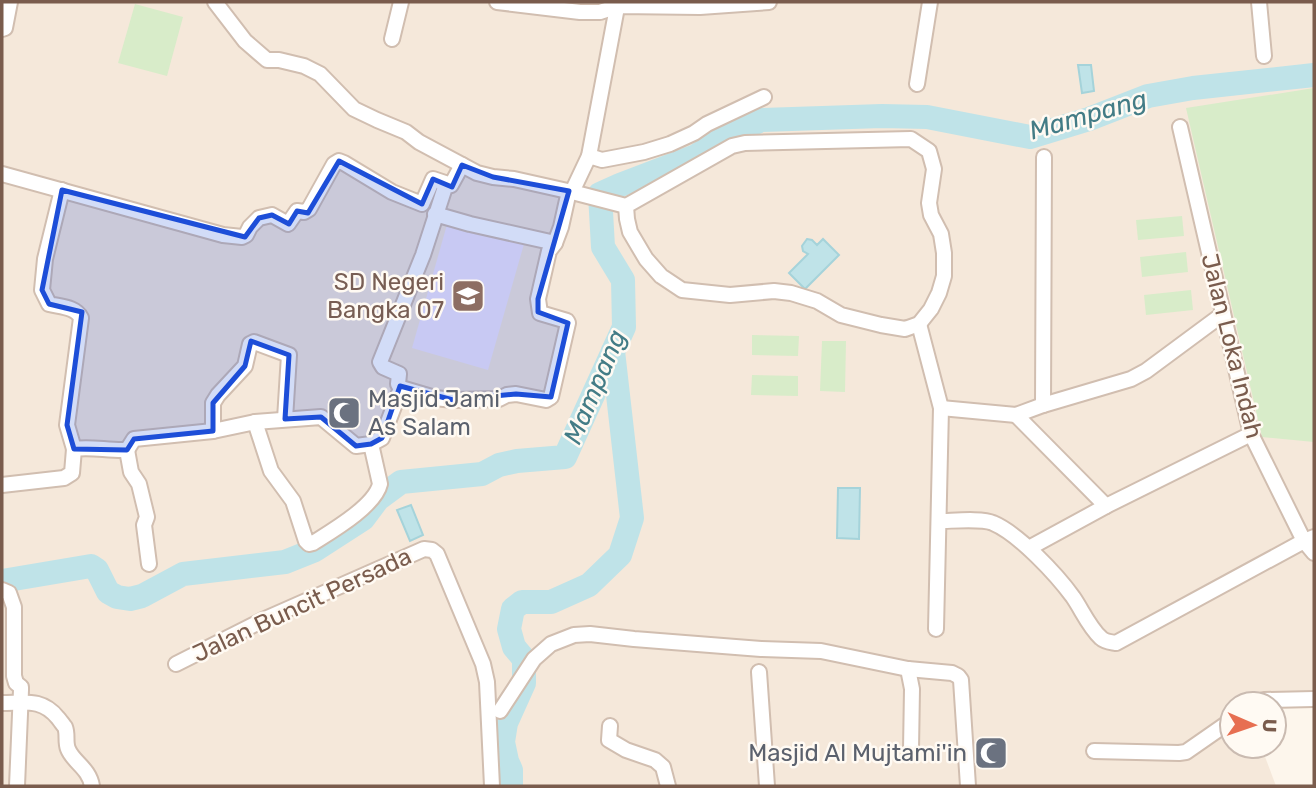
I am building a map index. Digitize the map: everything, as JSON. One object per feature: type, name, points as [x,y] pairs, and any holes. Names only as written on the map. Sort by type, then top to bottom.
[{"type":"street","points":[[2,29],[5,27],[10,2]]},
{"type":"street","points":[[215,2],[245,41],[267,60],[304,66],[320,74],[354,109],[405,132],[477,173],[575,191],[620,204],[732,146],[745,142],[911,139],[929,150],[934,169],[929,203],[931,215],[941,234],[944,276],[931,309],[919,324],[905,329],[881,326],[841,315],[817,301],[791,293],[774,291],[730,295],[682,290],[661,276],[646,259],[630,232],[620,204]]},
{"type":"street","points":[[391,39],[401,2]]},
{"type":"street","points":[[497,2],[580,12],[600,12],[618,4],[700,7],[769,2]]},
{"type":"street","points":[[917,84],[930,2]]},
{"type":"street","points":[[1259,2],[1264,56]]},
{"type":"street","points":[[446,184],[380,364],[383,368],[399,374],[398,384],[401,388],[435,398],[499,399],[516,394],[546,400],[551,397],[568,326],[567,321],[540,313],[538,299],[550,251],[586,162],[618,4]]},
{"type":"street","points":[[586,162],[644,152],[670,144],[764,97]]},
{"type":"street","name":"Jalan Loka Indah","points":[[1180,127],[1251,434],[1309,539],[1314,553]]},
{"type":"street","points":[[1043,405],[1044,157]]},
{"type":"street","points":[[2,174],[223,235],[242,237],[259,218],[272,215],[288,224],[297,211],[304,212],[309,209],[334,164],[339,161],[392,192],[422,204],[433,179],[449,186],[453,184],[462,165]]},
{"type":"street","points":[[2,485],[64,478],[72,472],[74,449],[67,425],[81,318],[74,310],[49,304],[42,290],[45,259],[62,190]]},
{"type":"street","points":[[435,214],[555,243]]},
{"type":"street","points":[[941,408],[1016,415],[1131,379],[1146,371],[1223,314]]},
{"type":"street","points":[[919,324],[941,408],[936,629]]},
{"type":"street","points":[[214,430],[213,403],[245,366],[250,344],[254,342],[289,355],[285,419]]},
{"type":"street","points":[[149,564],[144,526],[147,517],[139,484],[131,472],[127,450],[134,439],[214,430],[255,422],[321,417],[356,446],[371,444],[382,438],[401,388]]},
{"type":"street","points":[[1016,415],[1106,506]]},
{"type":"street","points":[[255,422],[271,471],[293,501],[309,544],[362,509],[379,489],[371,444]]},
{"type":"street","points":[[1029,548],[1106,506],[1251,434]]},
{"type":"street","points":[[74,449],[82,447],[127,450]]},
{"type":"street","points":[[939,521],[993,523],[1029,548],[1054,573],[1099,637],[1116,643],[1309,539]]},
{"type":"street","name":"Jalan Buncit Persada","points":[[176,664],[275,614],[424,549],[432,550],[437,554],[483,663],[492,786]]},
{"type":"street","points":[[2,590],[9,593],[14,607],[14,676],[21,687],[17,786]]},
{"type":"street","points":[[500,711],[534,659],[551,644],[574,635],[821,652],[958,676],[961,680],[968,786]]},
{"type":"street","points":[[908,669],[912,689],[911,749]]},
{"type":"street","points":[[760,673],[767,786]]},
{"type":"street","points":[[1288,700],[1314,699]]},
{"type":"street","points":[[2,703],[44,704],[52,711],[65,728],[68,750],[82,765],[92,786]]},
{"type":"street","points":[[610,726],[609,740],[626,750],[655,760],[663,767],[668,786]]},
{"type":"street","points":[[1094,751],[1185,752],[1218,730]]},
{"type":"highlighted area","points":[[339,161],[422,204],[433,179],[452,187],[462,165],[493,177],[569,191],[538,299],[538,312],[568,323],[551,397],[516,394],[453,400],[400,386],[382,438],[371,444],[356,446],[321,417],[285,419],[289,355],[251,341],[245,366],[213,403],[213,431],[134,439],[127,450],[74,449],[67,425],[82,312],[49,304],[42,290],[62,190],[245,237],[259,218],[272,215],[289,224],[297,211],[308,213]]},
{"type":"shaded area","points":[[2,2],[1314,2],[1314,705],[1288,708],[1288,690],[1218,690],[1218,760],[1266,760],[1276,786],[2,786]]},
{"type":"shaded area","name":"SD Negeri Bangka 07","points":[[448,221],[524,244],[488,370],[412,348]]},
{"type":"green space","points":[[135,4],[183,17],[167,76],[118,63]]},
{"type":"green space","points":[[1314,88],[1314,442],[1262,437],[1186,108]]},
{"type":"green space","points":[[1182,216],[1184,236],[1138,240],[1136,220]]},
{"type":"green space","points":[[1186,252],[1188,272],[1142,277],[1140,257]]},
{"type":"green space","points":[[1191,290],[1193,310],[1146,315],[1144,295]]},
{"type":"green space","points":[[752,335],[799,336],[798,356],[752,355]]},
{"type":"green space","points":[[822,341],[846,341],[845,392],[820,391]]},
{"type":"green space","points":[[752,375],[798,376],[798,396],[751,395]]},
{"type":"water","points":[[1078,65],[1091,65],[1094,91],[1082,93]]},
{"type":"water","points":[[807,239],[817,245],[823,239],[839,255],[805,289],[789,273],[808,254],[803,251],[802,246]]},
{"type":"water","points":[[838,488],[860,488],[859,539],[837,538]]},
{"type":"water","points":[[411,505],[423,535],[410,541],[397,510]]},
{"type":"waterway","name":"Mampang","points":[[2,581],[91,566],[97,570],[108,592],[130,599],[142,596],[183,574],[285,562],[315,550],[363,519],[378,499],[401,482],[482,474],[499,465],[517,461],[565,457],[624,327],[623,280],[603,247],[600,194],[696,156],[720,140],[761,120],[927,117],[1030,137],[1089,119],[1148,96],[1193,88],[1314,75]]},
{"type":"waterway","points":[[511,786],[511,770],[503,742],[506,723],[524,683],[524,659],[514,647],[509,629],[513,609],[522,602],[551,602],[589,585],[620,555],[632,518],[613,351]]},
{"type":"place","name":"SD Negeri Bangka 07","points":[[468,296]]},
{"type":"place","name":"Masjid Jami As Salam","points":[[344,413]]},
{"type":"place","name":"Masjid Al Mujtami'in","points":[[991,753]]}]
